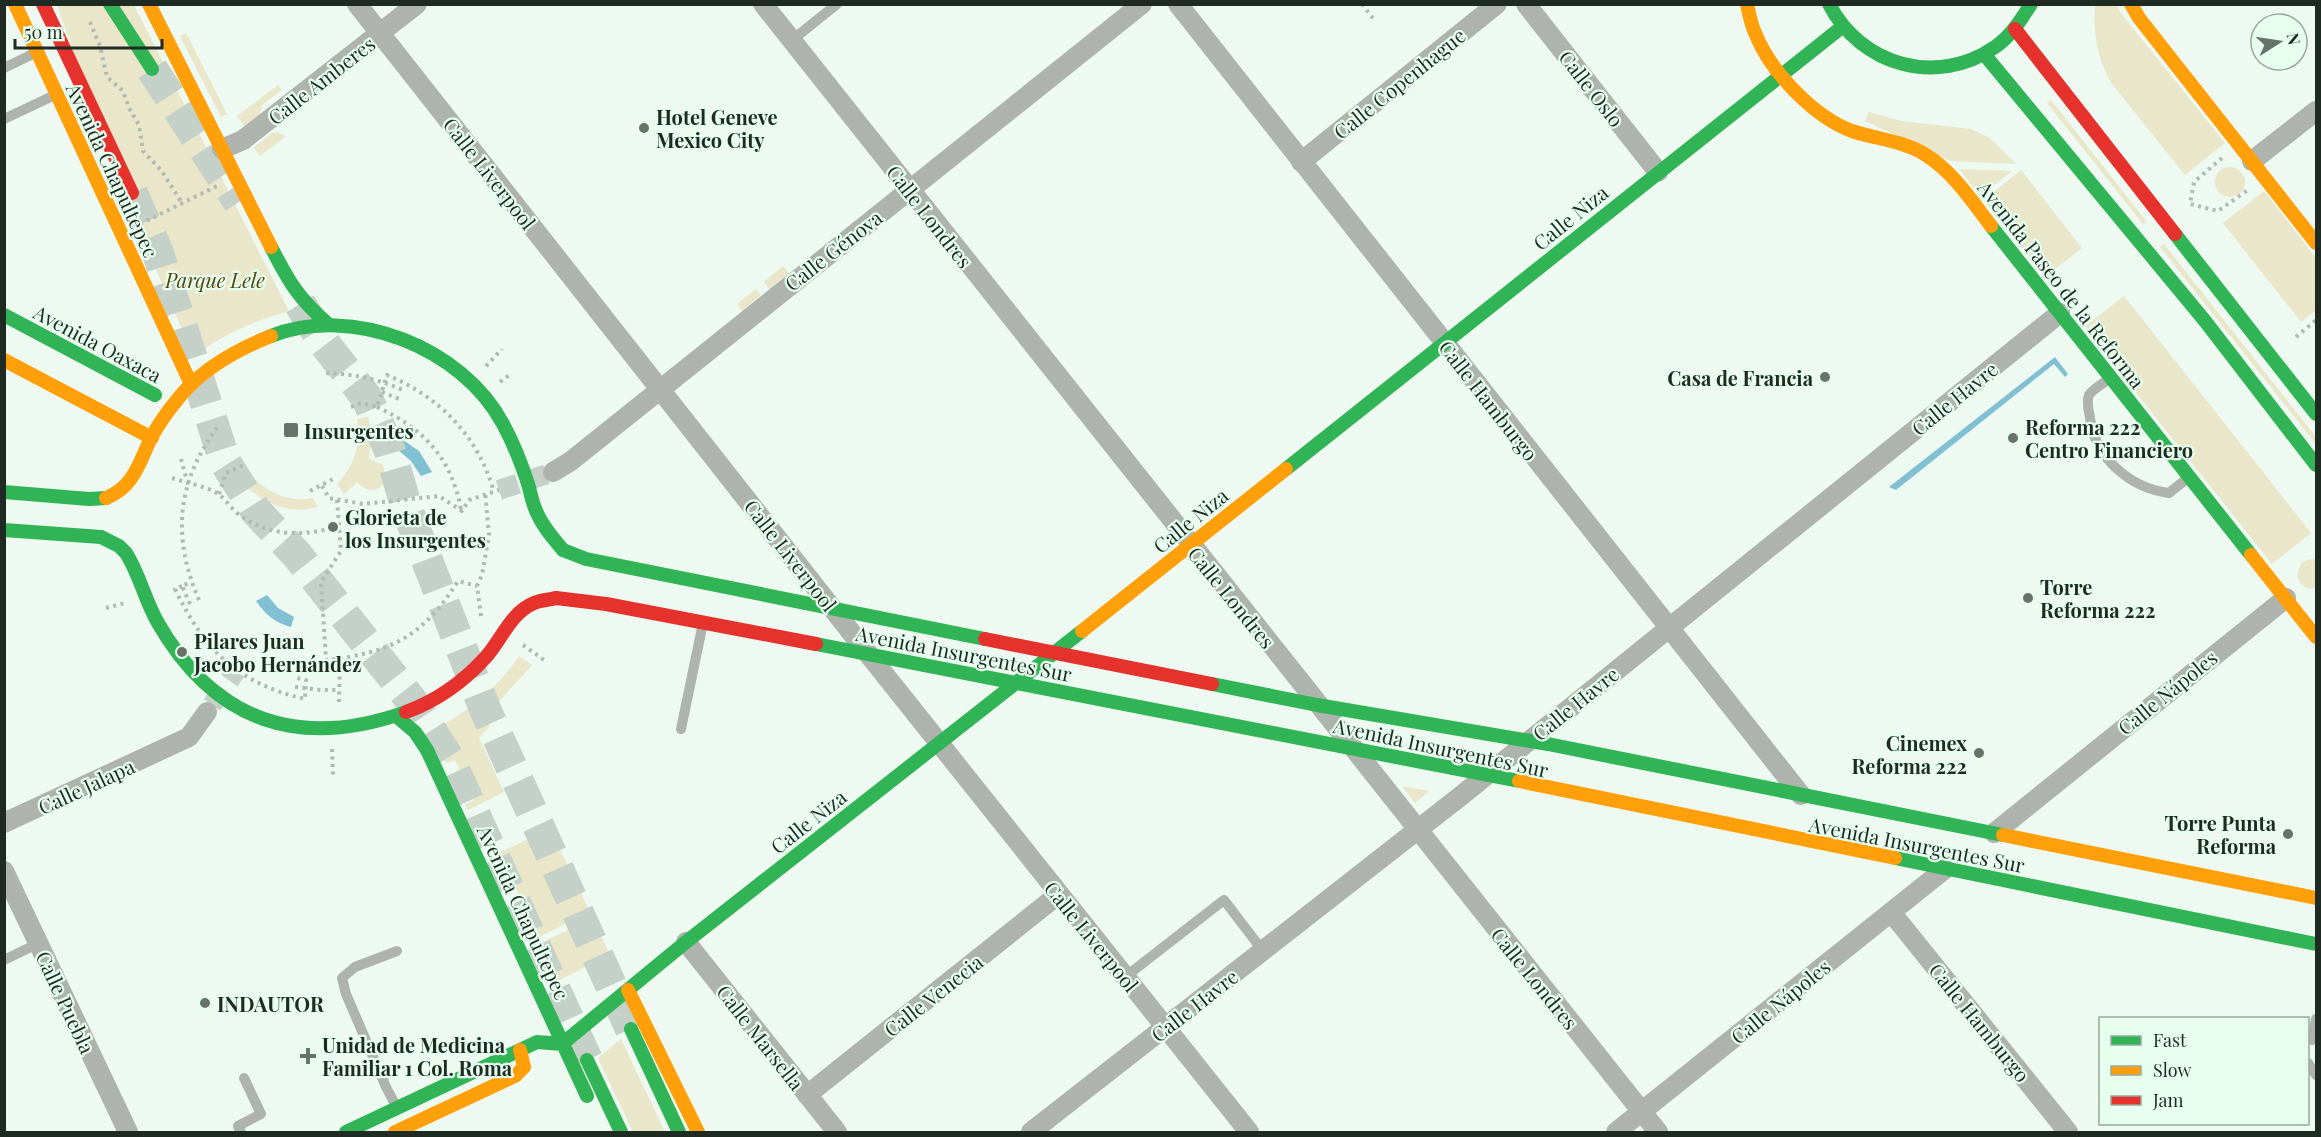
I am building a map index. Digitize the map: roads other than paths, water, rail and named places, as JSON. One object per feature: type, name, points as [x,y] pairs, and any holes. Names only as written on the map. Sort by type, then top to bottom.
[{"type":"main road","name":"Avenida Chapultepec","points":[[15,4],[191,384]]},
{"type":"main road","name":"Avenida Chapultepec","points":[[43,4],[132,193]]},
{"type":"main road","points":[[110,4],[152,69]]},
{"type":"main road","points":[[150,4],[289,282],[305,304],[328,324]]},
{"type":"main road","name":"Avenida Paseo de la Reforma","points":[[1747,4],[1758,39],[1782,74],[1811,106],[1838,125],[1865,136],[1917,149],[1939,163],[1958,184],[2316,637]]},
{"type":"main road","points":[[1829,4],[1842,27],[1856,41],[1878,55],[1910,66],[1944,67],[1984,54],[1997,46],[2015,29],[2031,4]]},
{"type":"main road","points":[[2131,4],[2139,18],[2316,243]]},
{"type":"main road","name":"Calle Niza","points":[[562,1044],[686,942],[1056,652],[1842,27]]},
{"type":"main road","points":[[2015,29],[2316,414]]},
{"type":"main road","points":[[1984,54],[2205,321],[2316,465]]},
{"type":"main road","name":"Avenida Oaxaca","points":[[4,315],[172,404]]},
{"type":"main road","points":[[4,492],[89,499],[105,498],[121,491],[131,480],[172,404],[218,361],[257,340],[290,329],[328,324]]},
{"type":"main road","name":"Avenida Insurgentes Sur","points":[[328,324],[384,332],[418,346],[448,364],[475,386],[499,417],[517,453],[537,515],[548,533],[563,550],[586,560],[1317,705],[1528,740],[2316,898]]},
{"type":"main road","points":[[4,360],[152,438]]},
{"type":"main road","points":[[4,530],[101,537],[122,547],[129,557],[156,619],[178,654],[203,681],[232,706],[260,719],[295,727],[332,728],[370,723],[396,716]]},
{"type":"main road","name":"Avenida Insurgentes Sur","points":[[396,716],[424,706],[448,691],[486,657],[515,618],[532,604],[556,598],[579,599],[1351,747],[2316,944]]},
{"type":"main road","name":"Avenida Chapultepec","points":[[396,716],[415,732],[427,750],[595,1113]]},
{"type":"main road","points":[[628,990],[698,1132]]},
{"type":"main road","points":[[631,1029],[679,1132]]},
{"type":"main road","points":[[346,1132],[537,1042],[562,1044]]},
{"type":"main road","points":[[395,1132],[412,1129],[514,1076],[524,1067],[520,1050]]},
{"type":"main road","points":[[587,1060],[621,1132]]},
{"type":"street","name":"Calle Liverpool","points":[[357,4],[869,655],[1249,1132]]},
{"type":"street","name":"Calle Amberes","points":[[222,149],[243,140],[417,4]]},
{"type":"street","name":"Calle Londres","points":[[762,4],[1658,1132]]},
{"type":"street","name":"Calle Génova","points":[[553,472],[571,461],[659,388],[1142,4]]},
{"type":"street","name":"Calle Hamburgo","points":[[1178,4],[1801,795]]},
{"type":"street","name":"Calle Copenhague","points":[[1301,162],[1497,4]]},
{"type":"street","name":"Calle Oslo","points":[[1526,4],[1658,172]]},
{"type":"street","points":[[2252,162],[2316,111]]},
{"type":"street","name":"Calle Havre","points":[[1031,1132],[1485,776],[2060,313]]},
{"type":"street","name":"Calle Nápoles","points":[[1994,833],[2286,598]]},
{"type":"street","name":"Calle Jalapa","points":[[4,823],[189,737],[207,712]]},
{"type":"street","name":"Calle Nápoles","points":[[1616,1132],[1945,869]]},
{"type":"street","name":"Calle Puebla","points":[[4,871],[128,1132]]},
{"type":"street","name":"Calle Venecia","points":[[807,1095],[1059,894]]},
{"type":"street","name":"Calle Hamburgo","points":[[1891,912],[2068,1132]]},
{"type":"street","name":"Calle Marsella","points":[[686,942],[837,1132]]},
{"type":"lane","points":[[791,41],[837,4]]},
{"type":"lane","points":[[4,68],[38,52]]},
{"type":"lane","points":[[4,118],[57,94]]},
{"type":"lane","points":[[2111,378],[2090,394],[2087,402],[2095,437],[2110,462],[2130,479],[2157,491],[2169,493],[2189,476]]},
{"type":"lane","points":[[681,729],[703,623]]},
{"type":"lane","points":[[1125,977],[1224,900],[1263,951]]},
{"type":"lane","points":[[4,960],[39,943]]},
{"type":"lane","points":[[397,951],[355,967],[342,978],[350,1004],[397,1108]]},
{"type":"lane","points":[[2312,1040],[2316,1019]]},
{"type":"lane","points":[[241,1132],[238,1126],[261,1114],[244,1078]]},
{"type":"water","points":[[2055,357],[2068,374],[2065,377],[2054,364],[1896,490],[1889,487]]},
{"type":"water","points":[[403,440],[419,451],[432,472],[421,476],[411,461],[398,450]]},
{"type":"water","points":[[267,595],[278,608],[294,617],[291,627],[271,617],[256,601]]},
{"type":"tunnel","points":[[152,69],[239,202]]},
{"type":"tunnel","points":[[132,193],[158,253],[225,462],[256,511],[297,555],[411,700],[449,759],[587,1060]]},
{"type":"tunnel","points":[[300,304],[324,343],[367,398],[390,451],[407,509],[485,709],[631,1029]]},
{"type":"tunnel","points":[[499,490],[553,472]]},
{"type":"tunnel","points":[[212,705],[236,671]]},
{"type":"place","name":"Hotel Geneve Mexico City","points":[[644,128]]},
{"type":"place","name":"Casa de Francia","points":[[1825,377]]},
{"type":"place","name":"Insurgentes","points":[[291,430]]},
{"type":"place","name":"Reforma 222 Centro Financiero","points":[[2013,438]]},
{"type":"place","name":"Glorieta de los Insurgentes","points":[[333,527]]},
{"type":"place","name":"Torre Reforma 222","points":[[2028,598]]},
{"type":"place","name":"Pilares Juan Jacobo Hernández","points":[[182,652]]},
{"type":"place","name":"Cinemex Reforma 222","points":[[1979,753]]},
{"type":"place","name":"Torre Punta Reforma","points":[[2288,834]]},
{"type":"place","name":"INDAUTOR","points":[[205,1003]]},
{"type":"place","name":"Unidad de Medicina Familiar 1 Col. Roma","points":[[308,1056]]},
{"type":"park label","name":"Parque Lele","points":[[215,279]]}]
